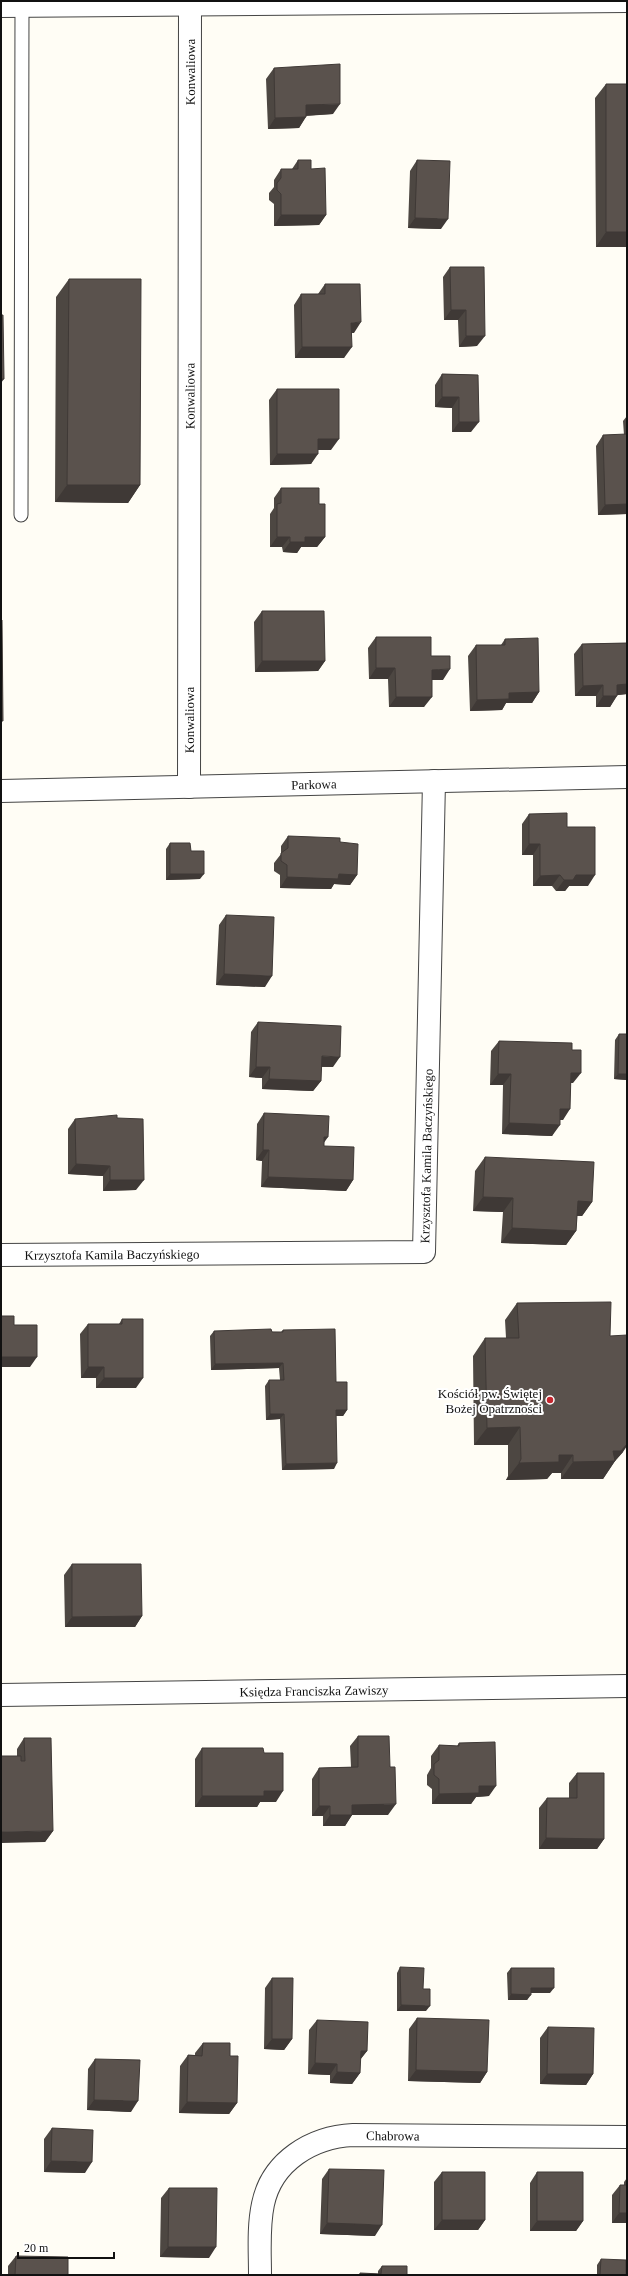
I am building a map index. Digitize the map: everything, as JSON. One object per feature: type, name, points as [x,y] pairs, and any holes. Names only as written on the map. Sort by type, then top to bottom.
[{"type":"street","points":[[1,6],[627,1]]},
{"type":"street","name":"Konwaliowa","points":[[189,787],[190,5]]},
{"type":"street","name":"Parkowa","points":[[1,792],[627,777]]},
{"type":"street","name":"Krzysztofa Kamila Baczyńskiego","points":[[1,1255],[424,1252],[434,781]]},
{"type":"street","name":"Księdza Franciszka Zawiszy","points":[[1,1695],[627,1686]]},
{"type":"street","name":"Chabrowa","points":[[260,2275],[260,2221],[263,2203],[269,2187],[286,2163],[297,2153],[324,2138],[353,2135],[627,2137]]},
{"type":"lane","points":[[21,515],[22,6]]},
{"type":"building","points":[[340,64],[340,104],[306,105],[306,117],[275,118],[274,68]]},
{"type":"building","points":[[606,84],[627,84],[627,232],[606,232]]},
{"type":"building","points":[[298,160],[311,160],[311,169],[325,168],[326,215],[281,215],[281,194],[277,190],[277,183],[281,178],[281,169],[298,169]]},
{"type":"building","points":[[417,160],[450,161],[448,219],[415,218]]},
{"type":"building","points":[[450,267],[484,267],[485,336],[466,336],[466,310],[451,310]]},
{"type":"building","points":[[69,279],[141,279],[140,485],[67,485]]},
{"type":"building","points":[[325,284],[360,284],[361,322],[351,323],[352,347],[302,347],[301,294],[325,294]]},
{"type":"building","points":[[1,315],[3,315],[4,379],[1,379]]},
{"type":"building","points":[[442,374],[478,375],[479,422],[459,422],[459,397],[442,397]]},
{"type":"building","points":[[277,389],[339,389],[339,439],[318,439],[318,454],[277,454]]},
{"type":"building","points":[[627,434],[627,504],[605,505],[603,435]]},
{"type":"building","points":[[281,488],[319,488],[319,504],[325,504],[325,537],[305,537],[305,542],[290,542],[290,537],[277,537],[277,504],[281,503]]},
{"type":"building","points":[[262,611],[324,611],[325,661],[262,661]]},
{"type":"building","points":[[2,620],[3,721],[1,721]]},
{"type":"building","points":[[376,637],[431,637],[431,656],[450,656],[450,669],[432,670],[432,697],[396,697],[395,668],[376,668]]},
{"type":"building","points":[[538,638],[539,692],[509,693],[509,699],[477,700],[476,645],[505,645],[505,639]]},
{"type":"building","points":[[627,643],[627,684],[617,685],[617,696],[603,696],[603,685],[583,686],[582,644]]},
{"type":"building","points":[[567,813],[567,827],[595,827],[595,875],[576,875],[573,880],[564,880],[560,875],[540,876],[540,844],[529,844],[529,814]]},
{"type":"building","points":[[288,836],[340,838],[340,842],[358,844],[357,875],[339,874],[338,879],[287,877],[287,865],[281,861],[281,853],[288,848]]},
{"type":"building","points":[[170,843],[190,843],[191,851],[204,851],[204,874],[170,874]]},
{"type":"building","points":[[226,915],[274,917],[272,976],[224,974]]},
{"type":"building","points":[[258,1022],[341,1026],[340,1057],[322,1056],[321,1081],[269,1079],[270,1067],[256,1067]]},
{"type":"building","points":[[619,1034],[627,1034],[627,1074],[618,1074]]},
{"type":"building","points":[[499,1041],[572,1043],[572,1050],[581,1050],[581,1073],[571,1073],[570,1109],[560,1109],[560,1125],[509,1123],[511,1074],[498,1074]]},
{"type":"building","points":[[264,1113],[329,1116],[328,1137],[324,1137],[324,1146],[354,1147],[353,1180],[268,1177],[269,1150],[263,1150]]},
{"type":"building","points":[[117,1115],[117,1118],[143,1119],[144,1180],[110,1180],[110,1166],[76,1164],[75,1119]]},
{"type":"building","points":[[485,1157],[594,1162],[592,1202],[578,1201],[576,1231],[512,1228],[513,1198],[483,1197]]},
{"type":"building","name":"Kościół pw. Świętej Bożej Opatrzności","points":[[611,1302],[610,1336],[627,1335],[627,1444],[621,1451],[613,1451],[615,1461],[573,1462],[573,1455],[559,1455],[559,1462],[519,1463],[521,1459],[520,1427],[487,1428],[485,1338],[519,1338],[517,1303]]},
{"type":"building","points":[[1,1316],[14,1316],[14,1325],[37,1325],[37,1357],[1,1357]]},
{"type":"building","points":[[122,1319],[143,1319],[143,1378],[104,1378],[104,1367],[88,1367],[88,1324],[122,1324]]},
{"type":"building","points":[[271,1329],[272,1332],[283,1332],[283,1330],[335,1329],[336,1382],[347,1382],[347,1410],[336,1410],[337,1463],[286,1464],[284,1414],[270,1414],[269,1380],[284,1380],[283,1363],[215,1364],[214,1331]]},
{"type":"building","points":[[72,1564],[141,1564],[142,1616],[72,1617]]},
{"type":"building","points":[[358,1736],[389,1736],[390,1767],[395,1767],[396,1804],[352,1805],[352,1815],[330,1815],[330,1806],[319,1806],[319,1768],[358,1767]]},
{"type":"building","points":[[24,1738],[51,1738],[53,1831],[1,1832],[1,1756],[21,1756],[21,1761],[25,1761]]},
{"type":"building","points":[[495,1742],[496,1786],[479,1786],[479,1793],[439,1794],[439,1779],[434,1775],[434,1764],[439,1760],[439,1745],[459,1746],[459,1743]]},
{"type":"building","points":[[202,1748],[263,1748],[264,1753],[283,1753],[283,1791],[264,1791],[264,1796],[202,1796]]},
{"type":"building","points":[[577,1773],[604,1773],[604,1839],[546,1838],[547,1798],[577,1798]]},
{"type":"building","points":[[400,1967],[424,1968],[423,1989],[430,1989],[430,2006],[401,2005]]},
{"type":"building","points":[[511,1968],[554,1968],[554,1988],[531,1988],[531,1995],[511,1994]]},
{"type":"building","points":[[272,1978],[293,1978],[292,2039],[272,2039]]},
{"type":"building","points":[[417,2018],[489,2020],[487,2072],[416,2070]]},
{"type":"building","points":[[317,2020],[368,2022],[367,2051],[361,2051],[360,2073],[337,2072],[337,2064],[315,2063]]},
{"type":"building","points":[[548,2027],[594,2028],[593,2074],[547,2074]]},
{"type":"building","points":[[203,2043],[230,2043],[230,2056],[238,2056],[237,2103],[187,2102],[188,2055],[202,2056]]},
{"type":"building","points":[[95,2059],[140,2060],[138,2101],[94,2100]]},
{"type":"building","points":[[52,2128],[93,2130],[92,2162],[51,2161]]},
{"type":"building","points":[[329,2169],[384,2170],[382,2225],[327,2223]]},
{"type":"building","points":[[442,2172],[485,2172],[485,2220],[442,2220]]},
{"type":"building","points":[[537,2172],[583,2172],[583,2221],[537,2221]]},
{"type":"building","points":[[620,2185],[627,2185],[627,2213],[619,2213]]},
{"type":"building","points":[[169,2188],[217,2188],[216,2247],[168,2247]]},
{"type":"building","points":[[16,2256],[68,2257],[68,2275],[15,2275]]},
{"type":"building","points":[[601,2259],[626,2260],[626,2275],[600,2275]]},
{"type":"building","points":[[382,2266],[407,2266],[407,2275],[360,2275],[360,2273],[381,2274]]},
{"type":"place","name":"Kościół pw. Świętej Bożej Opatrzności","points":[[550,1400]]}]
